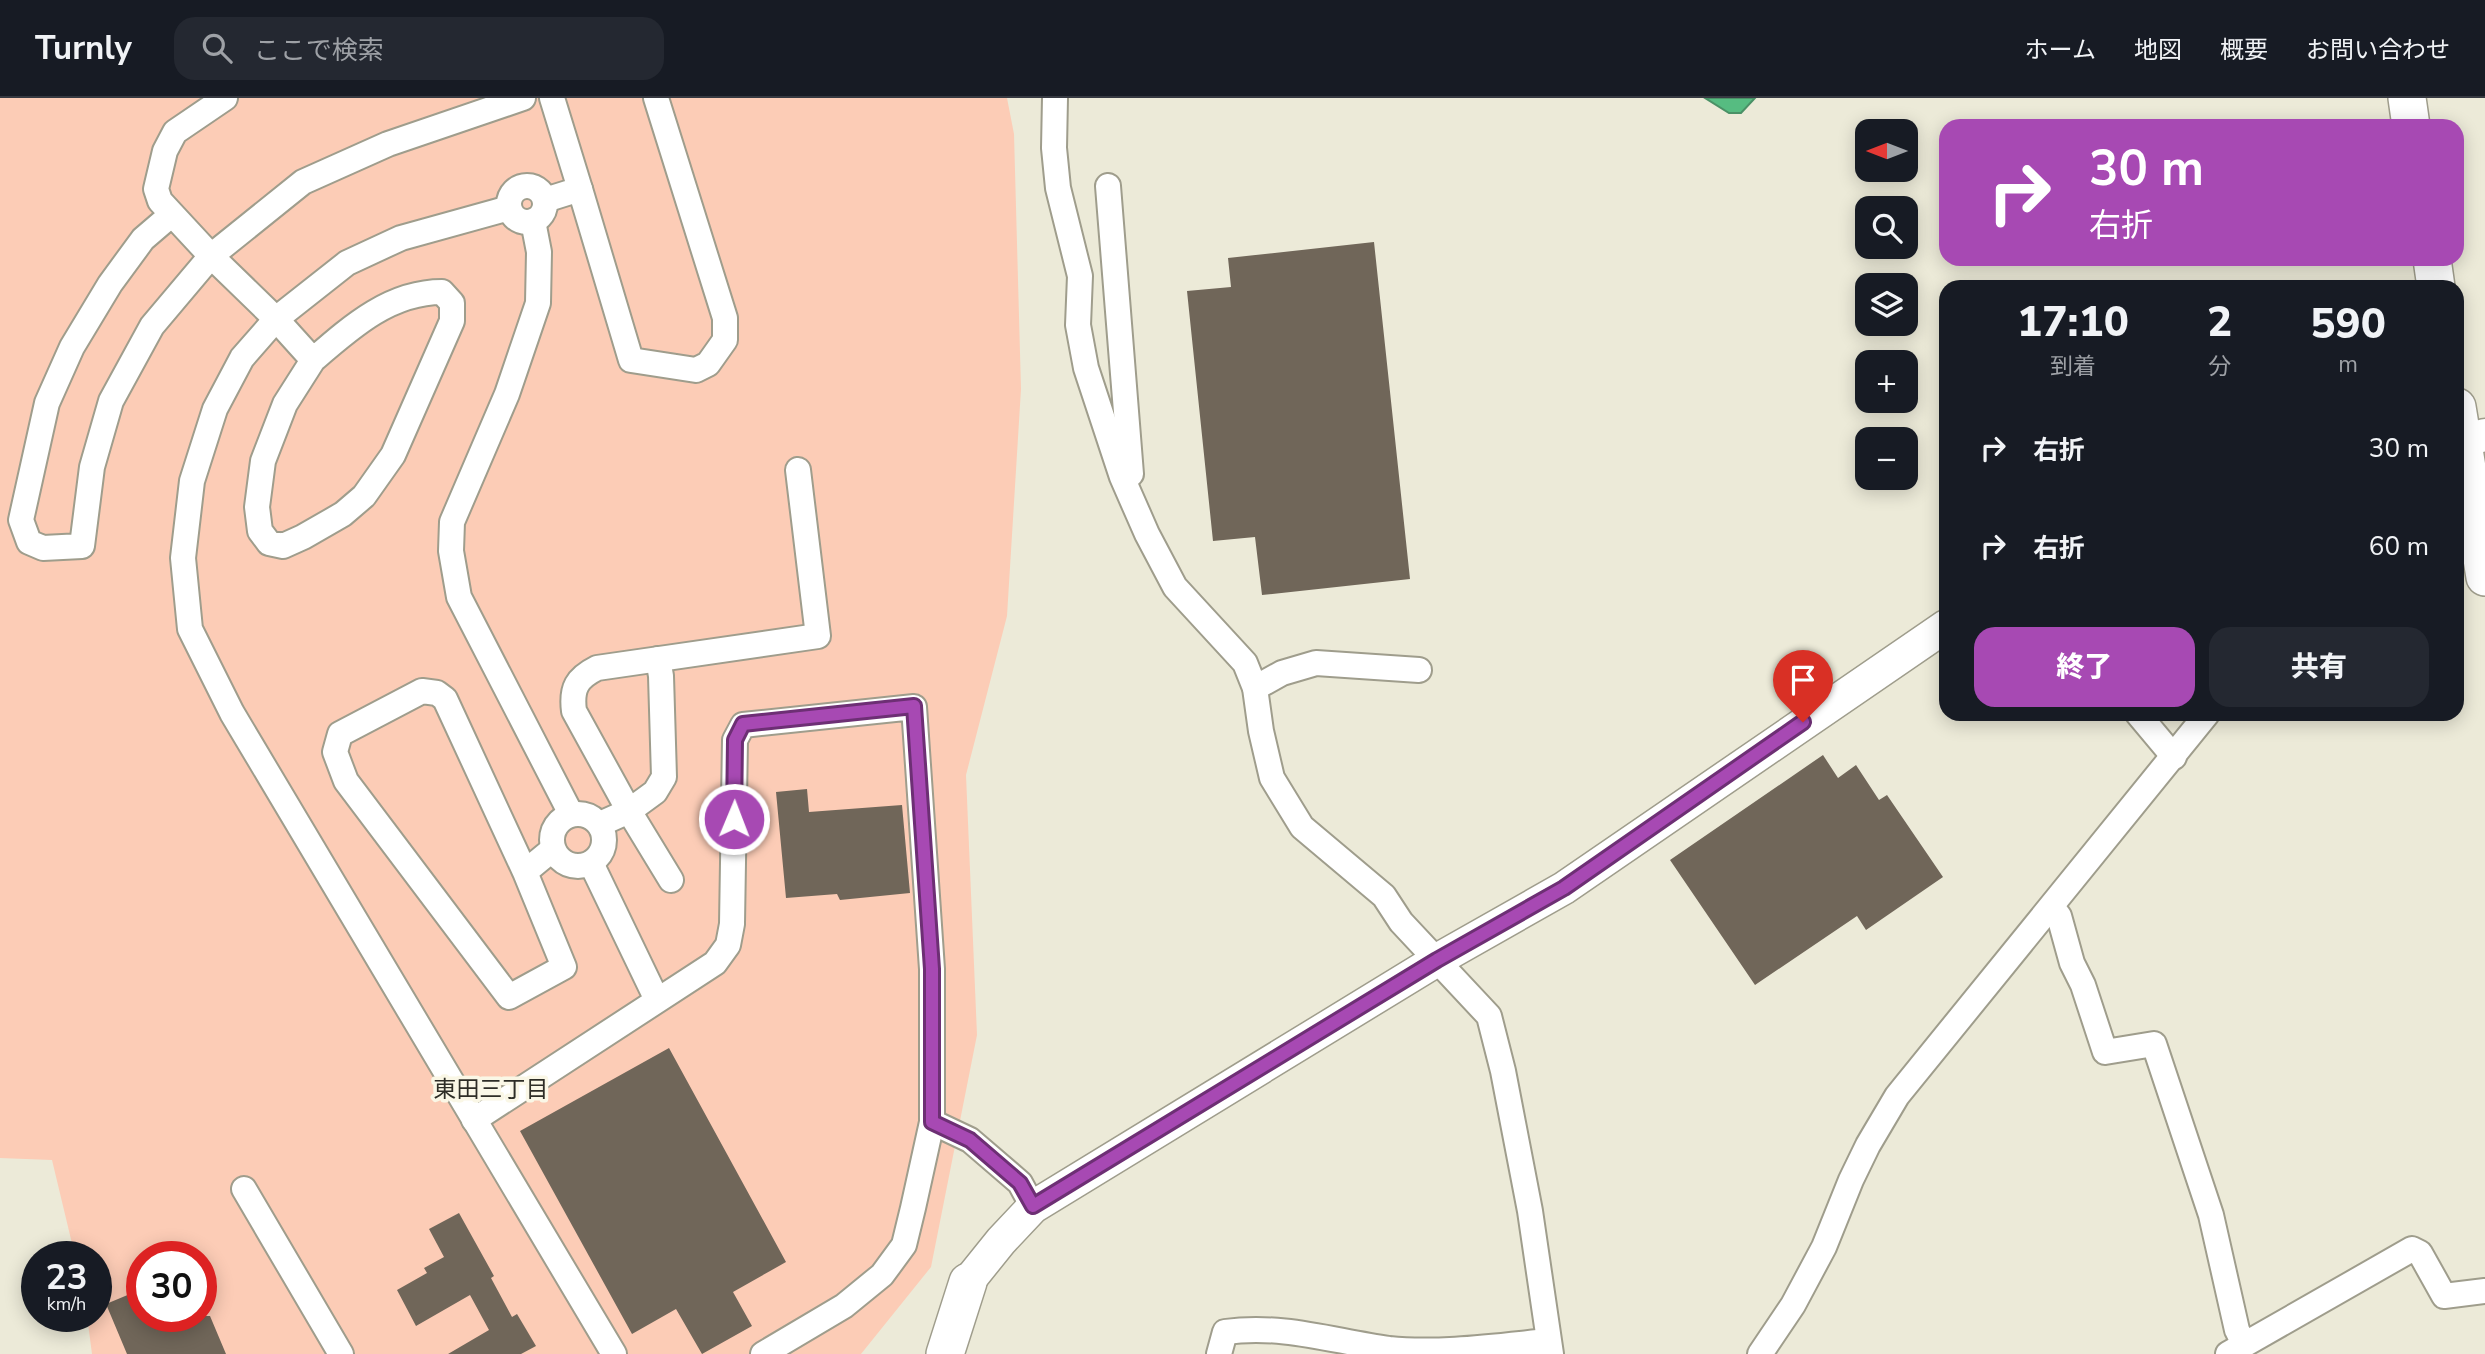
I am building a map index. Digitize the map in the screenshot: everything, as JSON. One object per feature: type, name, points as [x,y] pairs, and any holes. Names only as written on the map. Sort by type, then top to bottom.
[{"type":"highway","points":[[2407,98],[2410,119]]},
{"type":"highway","points":[[2466,431],[2485,576]]},
{"type":"highway","points":[[945,1354],[968,1282]]},
{"type":"main road","points":[[968,1282],[1033,1206],[1437,960],[1564,888],[1939,631]]},
{"type":"street","points":[[225,98],[174,132],[165,152],[156,189],[160,201],[313,360]]},
{"type":"street","points":[[171,215],[143,239],[110,284],[67,358],[47,403],[21,520],[29,542],[43,548],[82,546],[92,467],[111,401],[152,326],[211,256],[303,182],[388,144],[523,98]]},
{"type":"street","points":[[552,98],[631,360],[696,370],[708,364],[725,340],[725,318],[656,98]]},
{"type":"street","points":[[1055,98],[1054,148],[1058,187],[1080,276],[1078,324],[1086,368],[1122,477],[1175,587],[1245,663],[1255,688],[1272,778],[1301,827],[1384,896],[1401,922],[1489,1016],[1503,1071],[1530,1211],[1549,1348],[1429,1351],[1341,1347],[1307,1333],[1251,1328],[1225,1332],[1219,1354]]},
{"type":"street","points":[[571,814],[459,597],[451,551],[452,522],[507,394],[538,303],[538,189],[526,186],[514,191],[509,208],[401,238],[347,263],[276,319],[242,358],[215,409],[192,481],[183,558],[190,629],[232,713],[614,1354]]},
{"type":"street","points":[[1108,186],[1133,503]]},
{"type":"street","points":[[539,210],[580,189]]},
{"type":"street","points":[[423,292],[442,292],[452,303],[452,321],[393,456],[379,477],[364,496],[343,514],[283,545],[269,543],[260,531],[257,507],[263,461],[285,404],[313,360],[353,326],[396,301],[423,292]]},
{"type":"street","points":[[671,880],[574,711],[572,695],[583,675],[597,668],[818,636],[798,470]]},
{"type":"street","points":[[600,824],[629,811],[655,792],[664,777],[661,676],[658,659]]},
{"type":"street","points":[[1255,688],[1282,673],[1316,663],[1419,670]]},
{"type":"street","points":[[422,691],[437,693],[445,699],[525,872],[564,967],[509,997],[346,781],[335,752],[340,734],[422,691]]},
{"type":"street","points":[[474,1120],[715,962],[728,945],[732,924],[735,740],[743,724],[914,706],[932,969],[932,1122],[904,1245],[882,1275],[844,1306],[763,1354]]},
{"type":"street","points":[[2144,721],[2174,757]]},
{"type":"street","points":[[1760,1354],[1793,1305],[1824,1247],[1868,1144],[1898,1096],[2202,721]]},
{"type":"street","points":[[571,814],[587,815],[600,824],[604,841],[603,850],[591,863],[583,866],[573,866],[558,857],[553,849],[553,832],[563,818],[571,814]]},
{"type":"street","points":[[525,872],[553,849]]},
{"type":"street","points":[[591,863],[657,1000]]},
{"type":"street","points":[[2052,907],[2059,916],[2072,962],[2083,985],[2105,1052],[2154,1044],[2211,1215],[2237,1330],[2236,1349]]},
{"type":"street","points":[[932,1122],[970,1140],[1020,1183],[1033,1206]]},
{"type":"street","points":[[244,1189],[341,1354]]},
{"type":"street","points":[[2236,1349],[2412,1249],[2420,1253],[2444,1296],[2485,1291]]},
{"type":"shaded area","points":[[0,98],[1007,98],[1014,134],[1021,389],[1007,616],[966,775],[977,1035],[931,1267],[861,1354],[92,1354],[89,1332],[112,1332],[112,1241],[71,1241],[52,1160],[0,1158]]},
{"type":"shaded area","points":[[1705,98],[1755,98],[1741,113],[1729,113]]},
{"type":"building","points":[[1374,242],[1410,579],[1262,595],[1255,537],[1213,541],[1187,291],[1231,287],[1228,258]]},
{"type":"building","points":[[1823,755],[1838,778],[1856,765],[1879,800],[1887,795],[1943,877],[1866,930],[1857,916],[1755,985],[1670,860]]},
{"type":"building","points":[[807,789],[809,812],[902,805],[910,893],[840,900],[837,894],[786,898],[776,792]]},
{"type":"building","points":[[669,1048],[786,1262],[733,1292],[752,1326],[702,1354],[676,1309],[632,1334],[520,1131]]},
{"type":"building","points":[[459,1213],[494,1276],[491,1278],[512,1317],[517,1314],[536,1346],[521,1354],[448,1354],[489,1330],[470,1295],[416,1326],[397,1290],[427,1273],[424,1268],[444,1257],[429,1229]]},
{"type":"building","points":[[126,1296],[126,1332],[217,1332],[226,1354],[127,1354],[112,1318],[112,1302]]},
{"type":"district","name":"東田三丁目","points":[[491,1089]]},
{"type":"route","points":[[734,819],[735,740],[743,724],[914,706],[932,969],[932,1122],[970,1140],[1020,1183],[1033,1206],[1437,960],[1564,888],[1803,722]]}]
